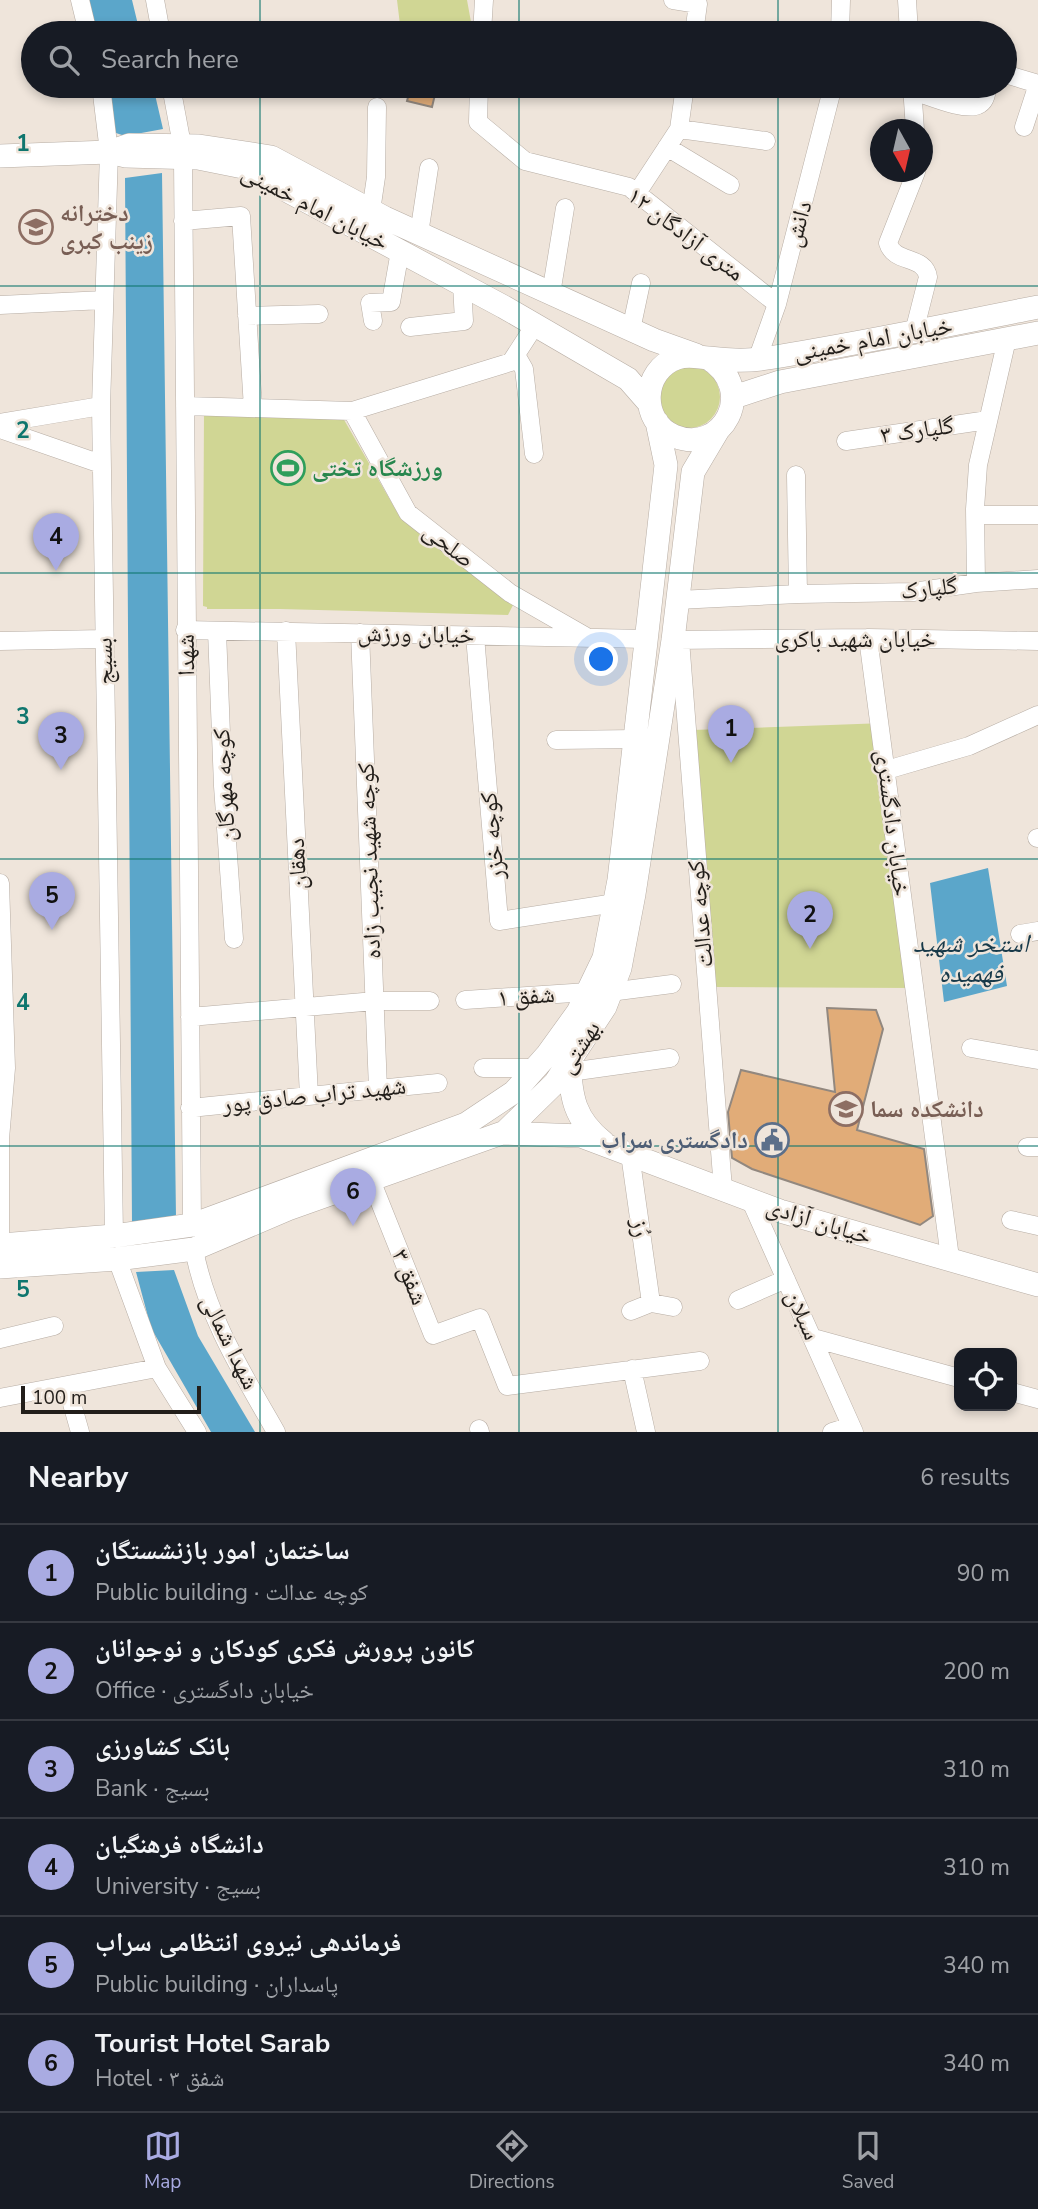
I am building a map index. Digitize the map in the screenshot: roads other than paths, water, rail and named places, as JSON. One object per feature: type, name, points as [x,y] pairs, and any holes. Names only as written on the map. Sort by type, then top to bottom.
[{"type":"main road","name":"خیابان امام خمینی","points":[[0,156],[109,152],[129,145],[183,152],[198,159],[243,167],[462,284],[628,379],[653,412]]},
{"type":"main road","name":"خیابان امام خمینی","points":[[183,152],[199,146],[271,157],[419,234],[631,330],[702,357],[757,360],[1038,307]]},
{"type":"main road","name":"خیابان امام خمینی","points":[[734,397],[780,382],[1038,333]]},
{"type":"main road","points":[[702,357],[727,374],[734,397],[727,420],[718,429],[698,439],[686,439],[665,430],[653,412],[652,381],[657,372],[674,358],[702,357]]},
{"type":"main road","name":"بهشتی","points":[[0,1245],[194,1249],[288,1209],[503,1133],[569,1067],[605,1007],[599,992],[615,903],[636,739],[666,466],[653,412]]},
{"type":"main road","name":"بهشتی","points":[[0,1267],[116,1247],[192,1225],[466,1124],[514,1091],[535,1068],[578,1012],[620,968],[676,640],[693,472],[718,429]]},
{"type":"main road","points":[[647,639],[676,640]]},
{"type":"main road","points":[[569,1067],[574,1106],[593,1134],[605,1144]]},
{"type":"main road","name":"خیابان آزادی","points":[[503,1133],[581,1136],[780,1211],[1038,1285]]},
{"type":"main road","points":[[192,1225],[194,1249]]},
{"type":"street","points":[[80,0],[85,21]]},
{"type":"street","points":[[155,0],[159,21]]},
{"type":"street","points":[[483,21],[484,0]]},
{"type":"street","points":[[673,0],[698,4],[696,21]]},
{"type":"street","points":[[840,21],[841,0]]},
{"type":"street","points":[[906,0],[908,21]]},
{"type":"street","points":[[1017,78],[1038,84],[1024,127]]},
{"type":"street","name":"بسیج","points":[[102,98],[109,152],[101,464],[116,1247],[157,1368],[197,1432]]},
{"type":"street","name":"شهدا","points":[[173,98],[183,152],[192,1225]]},
{"type":"street","name":"۱۲ متری آزادگان","points":[[479,98],[478,122],[525,161],[629,187],[777,304]]},
{"type":"street","points":[[637,193],[679,129],[683,98]]},
{"type":"street","name":"دانش","points":[[757,360],[777,304],[830,98]]},
{"type":"street","points":[[913,98],[914,119]]},
{"type":"street","points":[[941,98],[967,107],[978,106],[985,98]]},
{"type":"street","points":[[371,211],[376,177],[377,107]]},
{"type":"street","points":[[679,129],[766,141]]},
{"type":"street","points":[[667,147],[730,185]]},
{"type":"street","points":[[419,234],[429,168]]},
{"type":"street","points":[[912,182],[888,243],[895,255],[923,265],[927,270],[928,277],[914,332]]},
{"type":"street","points":[[551,294],[565,208]]},
{"type":"street","points":[[183,221],[241,216],[253,408]]},
{"type":"street","points":[[373,321],[370,303],[391,302],[400,251]]},
{"type":"street","points":[[631,330],[641,283]]},
{"type":"street","points":[[410,327],[464,321],[462,284]]},
{"type":"street","points":[[0,305],[104,300]]},
{"type":"street","points":[[247,316],[319,314]]},
{"type":"street","points":[[185,406],[352,411],[512,362],[535,325]]},
{"type":"street","name":"گلپارک","points":[[678,600],[913,592],[976,583],[975,515],[978,465],[1007,339]]},
{"type":"street","points":[[516,355],[524,369],[534,454]]},
{"type":"street","points":[[0,423],[101,406]]},
{"type":"street","name":"صلحی","points":[[352,411],[408,513],[510,593],[589,638]]},
{"type":"street","name":"گلپارک ۳","points":[[846,441],[988,420]]},
{"type":"street","points":[[0,429],[101,464]]},
{"type":"street","points":[[796,475],[798,594]]},
{"type":"street","points":[[975,515],[1038,515]]},
{"type":"street","points":[[976,583],[1038,579]]},
{"type":"street","name":"خیابان ورزش","points":[[186,630],[647,639]]},
{"type":"street","name":"کوچه مهرگان","points":[[217,631],[223,786],[234,939]]},
{"type":"street","name":"دهقان","points":[[286,631],[309,1096]]},
{"type":"street","name":"کوچه شهید نجیب زاده","points":[[360,633],[378,1089]]},
{"type":"street","name":"کوچه خزر","points":[[475,635],[499,921],[615,903]]},
{"type":"street","name":"خیابان شهید باکری","points":[[676,640],[868,638],[1038,641]]},
{"type":"street","name":"خیابان دادگستری","points":[[868,638],[950,1258]]},
{"type":"street","points":[[0,641],[104,639]]},
{"type":"street","name":"کوچه عدالت","points":[[676,640],[723,1189]]},
{"type":"street","points":[[890,769],[969,746],[1038,715]]},
{"type":"street","points":[[556,740],[636,739]]},
{"type":"street","points":[[0,883],[6,1068],[0,1139],[0,1245]]},
{"type":"street","name":"شفق ۱","points":[[465,1000],[599,992],[672,984]]},
{"type":"street","points":[[190,1017],[375,1001],[430,1001]]},
{"type":"street","points":[[971,1048],[1038,1060]]},
{"type":"street","points":[[569,1067],[670,1058]]},
{"type":"street","points":[[483,1068],[535,1068]]},
{"type":"street","name":"شهید تراب صادق پور","points":[[190,1108],[438,1083]]},
{"type":"street","name":"رُز","points":[[630,1154],[651,1303]]},
{"type":"street","name":"شفق ۳","points":[[371,1180],[433,1335],[480,1318],[507,1387],[632,1369]]},
{"type":"street","name":"سبلان","points":[[750,1199],[853,1429]]},
{"type":"street","points":[[1011,1220],[1038,1226]]},
{"type":"street","name":"شهدا شمالی","points":[[194,1249],[200,1280],[233,1356],[276,1432]]},
{"type":"street","points":[[738,1300],[786,1279]]},
{"type":"street","points":[[631,1311],[651,1303],[673,1307]]},
{"type":"street","points":[[0,1339],[54,1326]]},
{"type":"street","points":[[813,1338],[954,1377]]},
{"type":"street","points":[[646,1432],[632,1369],[700,1361]]},
{"type":"street","points":[[0,1398],[157,1368]]},
{"type":"street","points":[[66,1386],[80,1432]]},
{"type":"street","points":[[1017,1393],[1038,1399]]},
{"type":"street","points":[[832,1432],[853,1429]]},
{"type":"water","points":[[85,0],[132,0],[137,21],[89,21]]},
{"type":"water","points":[[104,98],[156,98],[163,129],[125,136],[110,131]]},
{"type":"water","points":[[162,173],[176,1217],[132,1223],[125,178]]},
{"type":"water","name":"استخر شهید فهمیده","points":[[988,868],[1007,986],[944,1002],[930,883]]},
{"type":"water","points":[[174,1270],[198,1336],[255,1432],[211,1432],[151,1328],[136,1272]]},
{"type":"place","name":"دخترانه زینب کبری","points":[[36,227]]},
{"type":"place","name":"ورزشگاه تختی","points":[[288,468]]},
{"type":"place","name":"دانشگاه فرهنگیان","points":[[56,571]]},
{"type":"place","name":"ساختمان امور بازنشستگان","points":[[731,763]]},
{"type":"place","name":"بانک کشاورزی","points":[[61,770]]},
{"type":"place","name":"فرماندهی نیروی انتظامی سراب","points":[[52,930]]},
{"type":"place","name":"کانون پرورش فکری کودکان و نوجوانان","points":[[810,949]]},
{"type":"place","name":"دانشکده سما","points":[[846,1109]]},
{"type":"place","name":"دادگستری سراب","points":[[772,1140]]},
{"type":"place","name":"Tourist Hotel Sarab","points":[[353,1226]]}]
